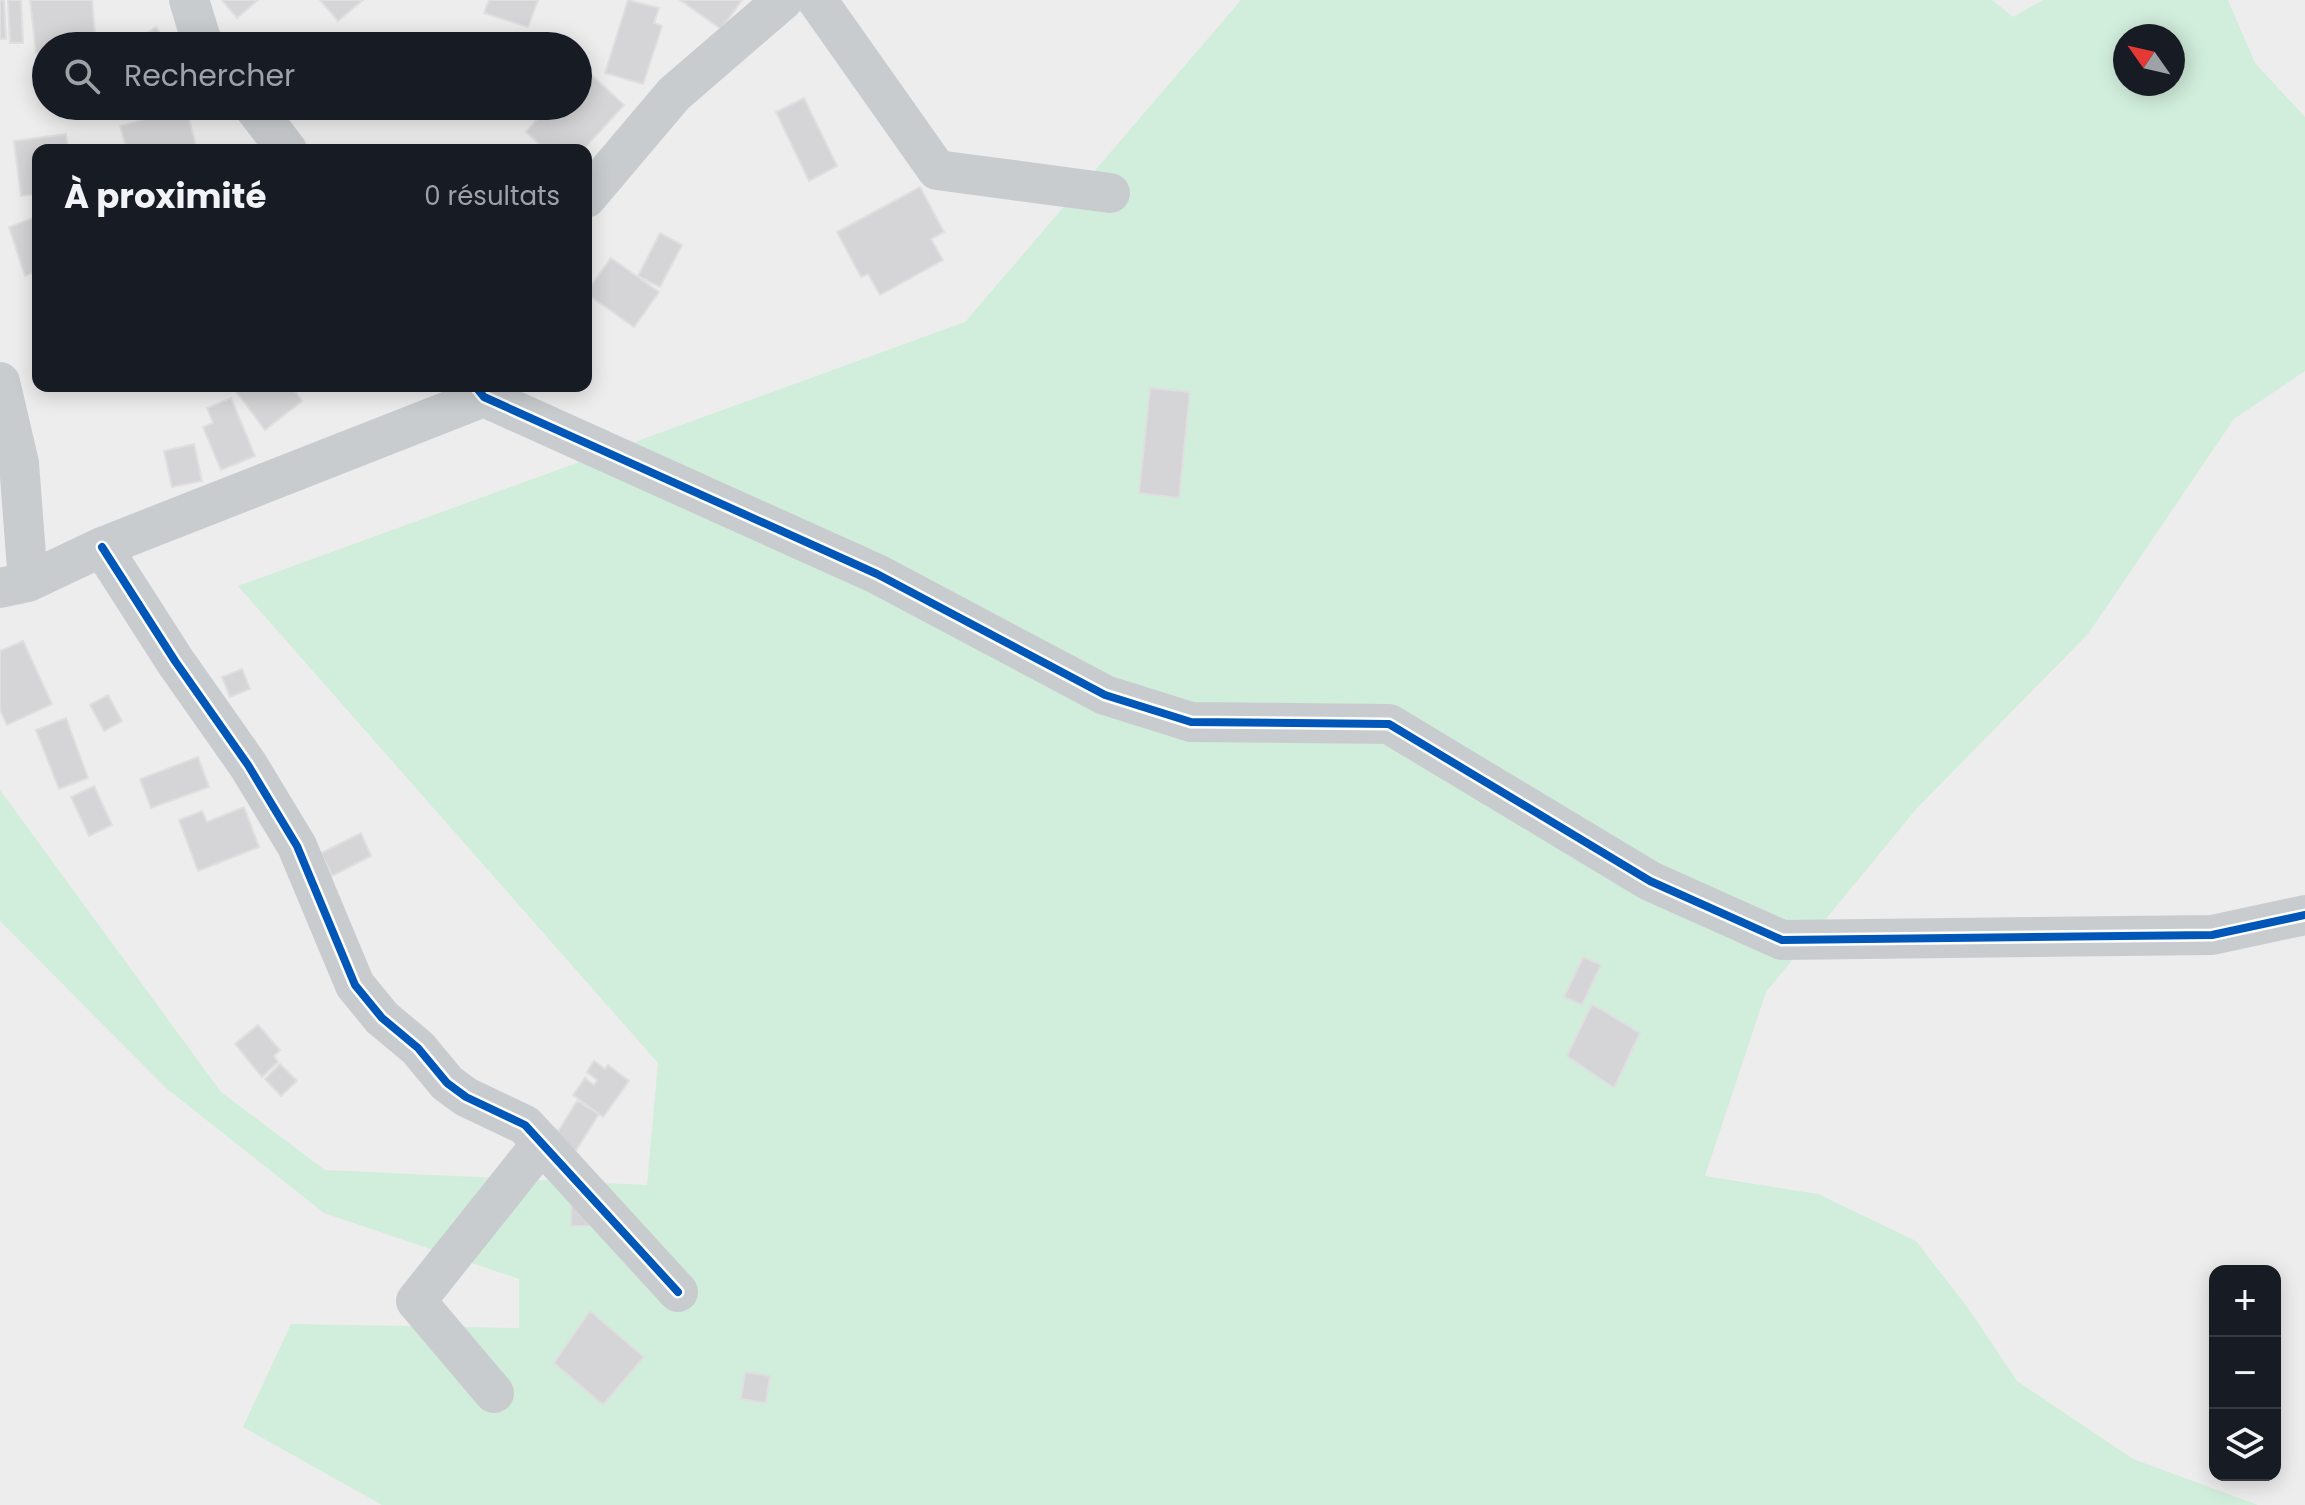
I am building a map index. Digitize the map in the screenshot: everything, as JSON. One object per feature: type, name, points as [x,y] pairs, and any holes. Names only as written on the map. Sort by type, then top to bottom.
[{"type":"street","points":[[189,0],[199,32]]},
{"type":"street","points":[[592,191],[674,94],[783,0]]},
{"type":"street","points":[[817,0],[937,170],[1110,193]]},
{"type":"street","points":[[264,120],[282,144]]},
{"type":"street","points":[[0,382],[19,463],[14,585],[478,392]]},
{"type":"street","points":[[487,392],[877,574],[1105,695],[1191,722],[1389,724],[1650,881],[1782,940],[2212,935],[2305,915]]},
{"type":"street","points":[[102,547],[175,661],[248,765],[297,846],[355,985],[382,1018],[418,1048],[447,1083],[466,1097],[525,1125],[678,1292]]},
{"type":"street","points":[[494,1393],[416,1301],[542,1143]]},
{"type":"green space","points":[[1241,0],[1992,0],[2013,17],[2043,0],[2228,0],[2255,63],[2305,117],[2305,371],[2234,419],[2088,634],[1917,808],[1766,992],[1705,1176],[1818,1194],[1916,1241],[1968,1308],[2017,1381],[2133,1459],[2258,1505],[382,1505],[243,1427],[291,1324],[519,1328],[519,1279],[324,1213],[166,1088],[0,921],[0,790],[221,1092],[325,1170],[647,1185],[658,1063],[238,586],[965,322]]},
{"type":"building","points":[[0,0],[4,0],[6,39],[0,39]]},
{"type":"building","points":[[8,0],[21,0],[23,43],[10,43]]},
{"type":"building","points":[[30,0],[92,0],[95,32],[34,32]]},
{"type":"building","points":[[222,0],[258,0],[237,18]]},
{"type":"building","points":[[320,0],[363,0],[338,21]]},
{"type":"building","points":[[489,0],[538,0],[528,27],[484,13]]},
{"type":"building","points":[[628,0],[659,8],[654,23],[662,26],[643,84],[605,73]]},
{"type":"building","points":[[680,0],[742,0],[721,29]]},
{"type":"building","points":[[592,75],[624,105],[588,144],[539,144],[526,132],[537,120],[592,120]]},
{"type":"building","points":[[804,98],[837,166],[809,181],[776,112]]},
{"type":"building","points":[[142,120],[189,120],[195,144],[125,144],[120,126]]},
{"type":"building","points":[[66,134],[67,144],[32,144],[32,195],[21,196],[14,141]]},
{"type":"building","points":[[920,187],[944,232],[931,239],[943,260],[880,295],[868,274],[861,277],[837,232]]},
{"type":"building","points":[[32,218],[32,273],[25,276],[9,227]]},
{"type":"building","points":[[660,233],[682,245],[660,287],[638,276]]},
{"type":"building","points":[[611,258],[659,292],[634,327],[592,297],[592,285]]},
{"type":"building","points":[[1150,388],[1190,392],[1179,498],[1139,493]]},
{"type":"building","points":[[236,392],[295,392],[302,401],[265,430]]},
{"type":"building","points":[[231,398],[255,456],[221,470],[203,427],[213,423],[207,408]]},
{"type":"building","points":[[194,444],[202,481],[172,487],[164,451]]},
{"type":"building","points":[[23,641],[52,704],[7,725],[0,710],[0,651]]},
{"type":"building","points":[[242,669],[250,689],[230,697],[222,677]]},
{"type":"building","points":[[108,695],[122,721],[104,731],[90,705]]},
{"type":"building","points":[[66,718],[88,778],[59,789],[36,730]]},
{"type":"building","points":[[198,757],[209,787],[151,808],[140,779]]},
{"type":"building","points":[[94,786],[112,825],[89,836],[71,797]]},
{"type":"building","points":[[244,807],[259,847],[198,871],[179,820],[202,811],[207,822]]},
{"type":"building","points":[[361,833],[371,856],[332,876],[321,853]]},
{"type":"building","points":[[1583,957],[1601,965],[1582,1005],[1564,997]]},
{"type":"building","points":[[1592,1004],[1640,1033],[1614,1088],[1567,1056]]},
{"type":"building","points":[[258,1025],[280,1050],[274,1056],[278,1062],[262,1077],[235,1044]]},
{"type":"building","points":[[594,1061],[605,1069],[608,1065],[629,1081],[603,1117],[573,1095],[585,1078],[594,1085],[597,1080],[587,1072]]},
{"type":"building","points":[[280,1064],[297,1081],[281,1096],[265,1079]]},
{"type":"building","points":[[577,1101],[599,1114],[573,1155],[552,1141]]},
{"type":"building","points":[[571,1201],[593,1226],[571,1226]]},
{"type":"building","points":[[590,1311],[644,1357],[603,1405],[554,1363]]},
{"type":"building","points":[[745,1372],[770,1376],[766,1403],[741,1399]]},
{"type":"cycle path","points":[[480,392],[484,397],[877,574],[1105,695],[1191,722],[1389,724],[1650,881],[1782,940],[2212,935],[2305,915]]},
{"type":"cycle path","points":[[102,547],[175,661],[248,765],[297,846],[355,985],[382,1018],[418,1048],[447,1083],[466,1097],[525,1125],[678,1292]]}]
